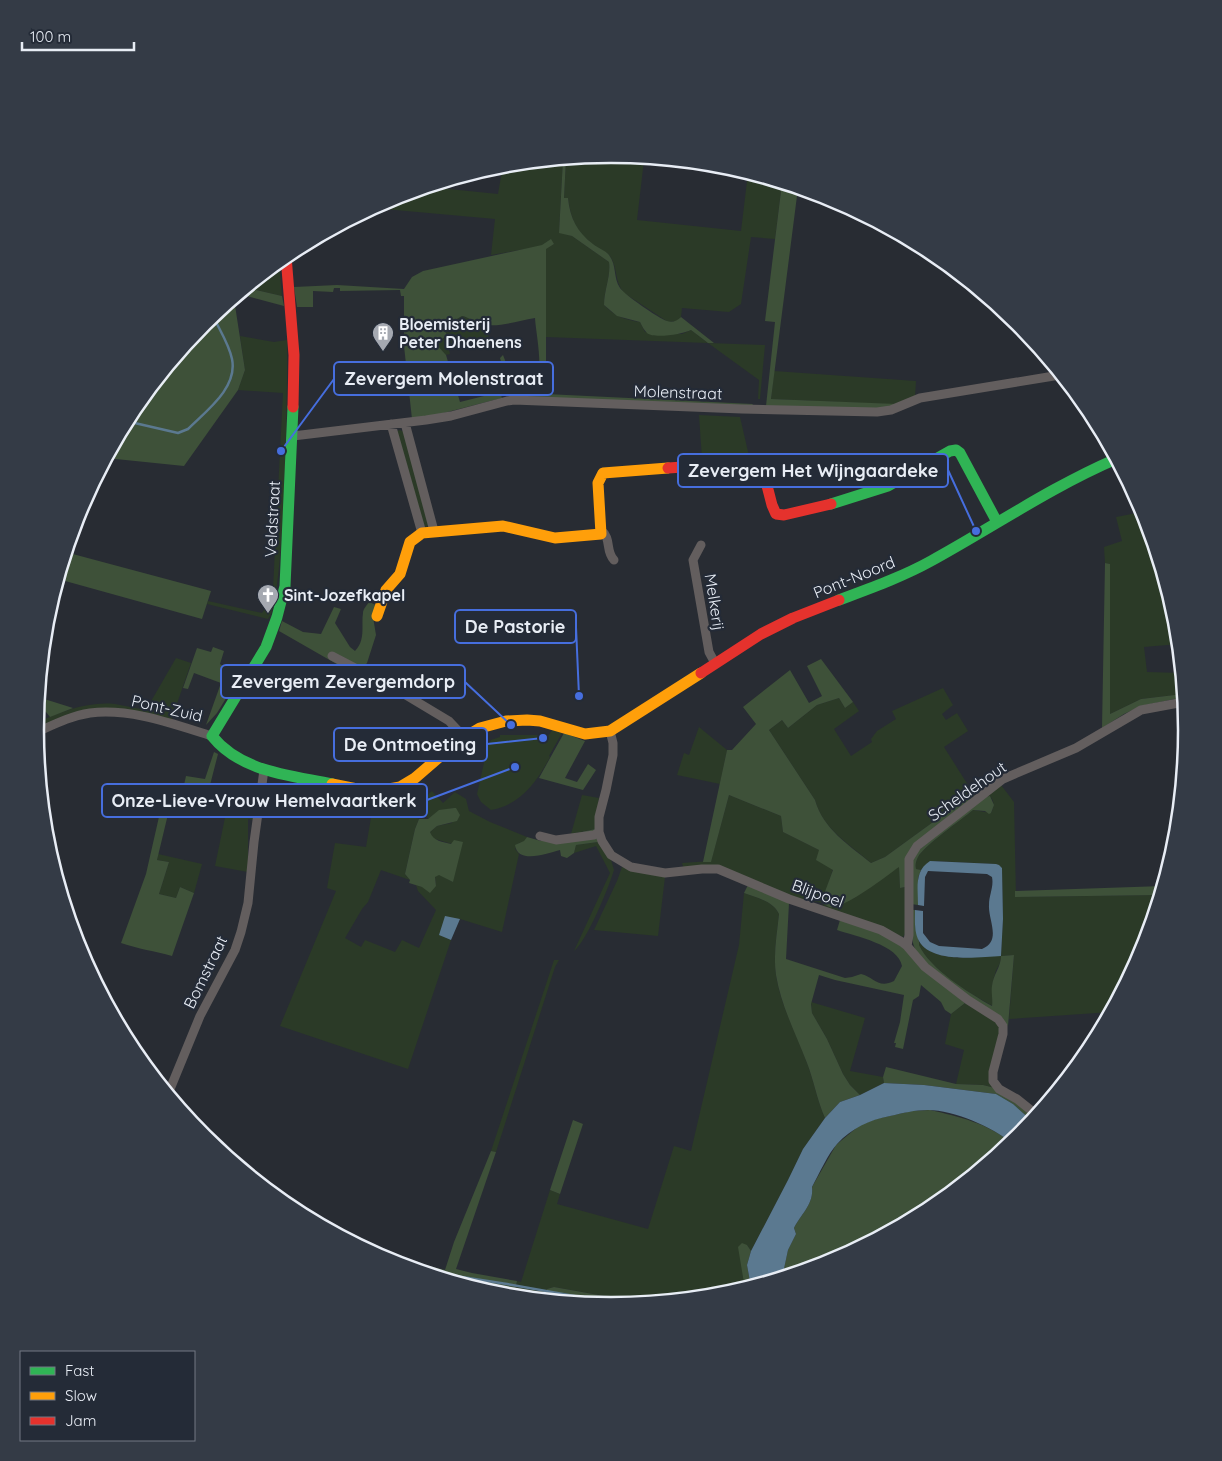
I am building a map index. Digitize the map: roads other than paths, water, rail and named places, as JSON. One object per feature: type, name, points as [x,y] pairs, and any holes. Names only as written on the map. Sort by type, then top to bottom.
[{"type":"street","name":"Veldstraat","points":[[212,736],[266,647],[277,617],[285,586],[293,436],[294,354],[287,265]]},
{"type":"street","name":"Molenstraat","points":[[293,436],[451,416],[514,400],[877,412],[891,410],[920,398],[1054,376]]},
{"type":"street","points":[[405,423],[434,532]]},
{"type":"street","points":[[391,424],[422,533]]},
{"type":"street","points":[[376,616],[386,590],[400,574],[410,542],[422,533],[503,526],[555,538],[601,534],[598,483],[603,473],[608,472],[728,464],[756,465],[763,470],[776,514],[784,515],[825,506],[888,486],[950,450],[956,450],[960,453],[997,522]]},
{"type":"street","name":"Pont-Noord","points":[[610,731],[761,634],[794,618],[893,580],[931,561],[1095,468],[1110,462]]},
{"type":"street","points":[[601,530],[607,534],[610,554],[614,560]]},
{"type":"street","name":"Melkerij","points":[[701,545],[693,560],[709,652],[715,663]]},
{"type":"street","points":[[332,656],[399,691],[449,721],[464,736],[492,724],[520,720],[545,722],[581,734],[594,735],[610,731],[613,755],[599,817],[599,832],[594,835],[556,840],[540,836]]},
{"type":"street","name":"Scheldehout","points":[[907,946],[909,934],[909,859],[917,846],[1003,779],[1076,748],[1131,714],[1141,710],[1177,703]]},
{"type":"street","name":"Pont-Zuid","points":[[44,729],[61,721],[90,713],[127,714],[180,725],[212,736],[220,748],[248,764],[264,770],[372,792],[394,789],[415,779],[464,736]]},
{"type":"street","name":"Bomstraat","points":[[171,1088],[200,1016],[235,950],[242,932],[248,903],[264,770]]},
{"type":"street","name":"Blijpoel","points":[[599,832],[602,841],[611,855],[631,867],[665,873],[718,869],[789,899],[881,930],[907,946],[925,967],[968,1000],[998,1019],[1003,1026],[1003,1034],[992,1080],[999,1089],[1017,1099],[1032,1111]]},
{"type":"water","points":[[930,861],[996,864],[1002,868],[1003,919],[1001,956],[957,958],[945,956],[925,948],[919,941],[916,930],[915,910],[923,911],[923,933],[930,942],[939,946],[982,949],[988,945],[993,936],[989,911],[992,877],[987,874],[928,871],[925,877],[924,906],[918,905],[919,875],[921,870]]},
{"type":"water","points":[[445,916],[460,919],[451,940],[439,935]]},
{"type":"water","points":[[884,1083],[924,1085],[996,1094],[1013,1104],[1027,1116],[1005,1138],[961,1116],[923,1110],[875,1120],[855,1129],[834,1148],[812,1187],[809,1204],[794,1228],[796,1234],[788,1250],[784,1271],[750,1280],[747,1265],[751,1251],[803,1149],[825,1118],[840,1102],[860,1095]]},
{"type":"waterway","points":[[134,423],[178,433],[188,429],[219,398],[230,380],[233,370],[231,353],[216,323]]},
{"type":"waterway","points":[[459,1277],[581,1297]]},
{"type":"place","name":"Bloemisterij Peter Dhaenens","points":[[383,352]]},
{"type":"place","name":"Zevergem Molenstraat","points":[[281,451]]},
{"type":"place","name":"Zevergem Het Wijngaardeke","points":[[976,531]]},
{"type":"place","name":"Sint-Jozefkapel","points":[[268,614]]},
{"type":"place","name":"De Pastorie","points":[[579,696]]},
{"type":"place","name":"Zevergem Zevergemdorp","points":[[511,725]]},
{"type":"place","name":"De Ontmoeting","points":[[543,738]]},
{"type":"place","name":"Onze-Lieve-Vrouw Hemelvaartkerk","points":[[515,767]]}]
